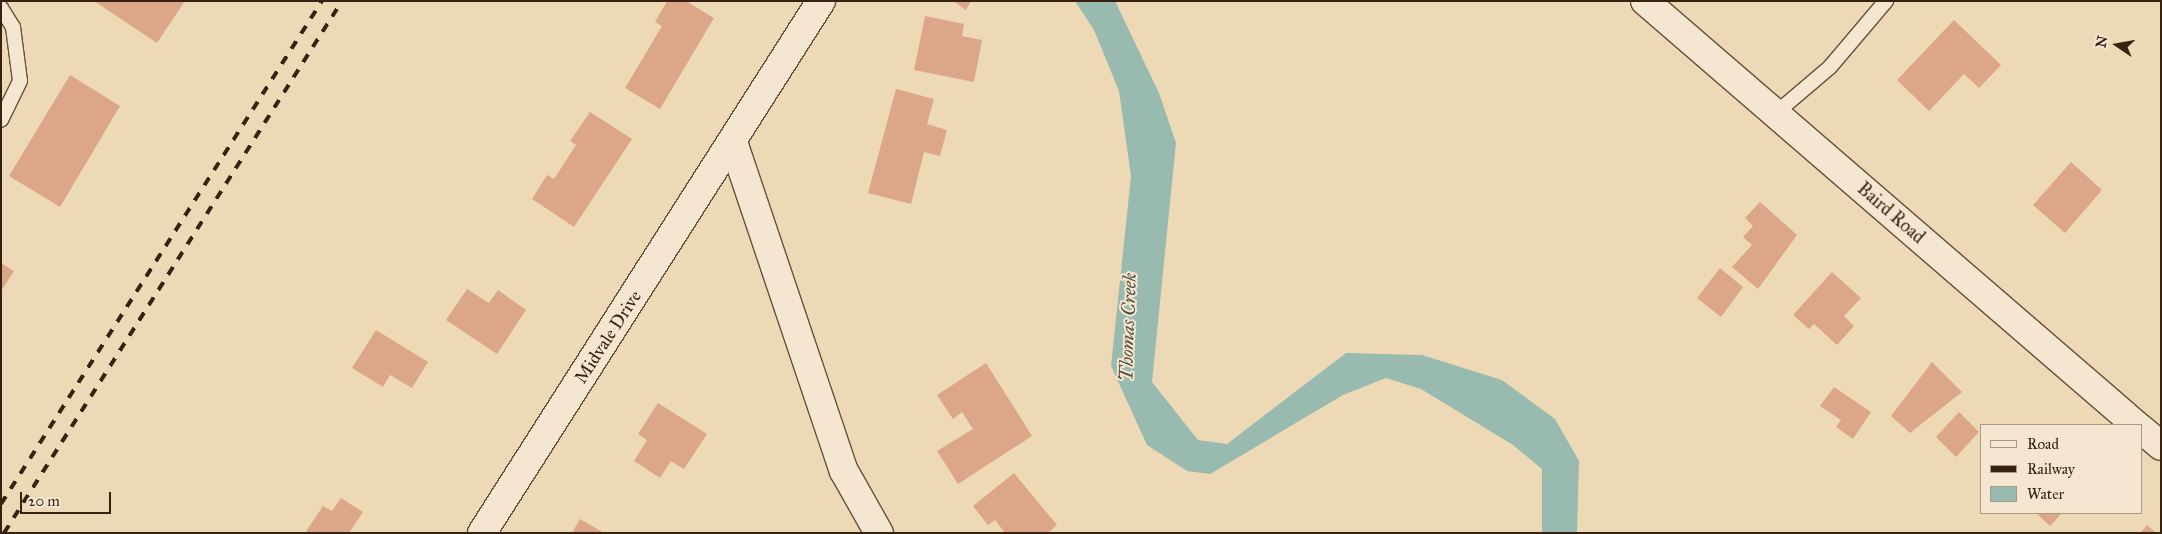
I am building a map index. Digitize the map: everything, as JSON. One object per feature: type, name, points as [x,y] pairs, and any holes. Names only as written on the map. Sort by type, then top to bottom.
[{"type":"street","name":"Midvale Drive","points":[[482,533],[733,142],[821,1]]},
{"type":"street","name":"Baird Road","points":[[1645,1],[2135,424]]},
{"type":"street","points":[[733,142],[844,471],[880,533]]},
{"type":"street","points":[[2142,430],[2161,446]]},
{"type":"lane","points":[[1776,113],[1830,67],[1886,1]]},
{"type":"lane","points":[[1,8],[13,27],[20,64],[20,82],[1,120]]},
{"type":"water","name":"Thomas Creek","points":[[1075,1],[1115,1],[1159,93],[1176,143],[1152,382],[1198,440],[1227,444],[1346,353],[1422,355],[1502,380],[1555,419],[1579,461],[1577,533],[1542,533],[1542,469],[1513,445],[1421,389],[1386,378],[1343,395],[1210,474],[1187,471],[1147,445],[1111,366],[1131,176],[1119,91],[1094,30]]},
{"type":"building","points":[[94,1],[185,1],[157,43]]},
{"type":"building","points":[[667,1],[686,1],[714,18],[660,109],[625,88],[662,26],[655,22]]},
{"type":"building","points":[[953,1],[971,1],[966,10]]},
{"type":"building","points":[[925,16],[964,24],[962,36],[982,40],[974,82],[914,70]]},
{"type":"building","points":[[1954,20],[2001,65],[1979,88],[1964,74],[1929,111],[1897,80]]},
{"type":"building","points":[[70,75],[120,106],[60,207],[9,176]]},
{"type":"building","points":[[896,89],[934,99],[927,124],[947,130],[940,156],[924,152],[911,204],[868,193]]},
{"type":"building","points":[[590,112],[632,139],[574,227],[532,199],[547,175],[554,179],[576,145],[570,141]]},
{"type":"building","points":[[2071,162],[2102,190],[2065,233],[2033,205]]},
{"type":"building","points":[[1760,202],[1797,235],[1758,289],[1732,267],[1752,245],[1743,237],[1753,226],[1745,218]]},
{"type":"building","points":[[1,263],[14,271],[1,291]]},
{"type":"building","points":[[1720,268],[1743,287],[1721,317],[1697,298]]},
{"type":"building","points":[[1832,272],[1861,298],[1844,316],[1854,326],[1837,345],[1814,324],[1809,329],[1793,315]]},
{"type":"building","points":[[467,289],[489,303],[498,290],[526,310],[497,354],[446,320]]},
{"type":"building","points":[[376,330],[428,362],[412,388],[390,375],[383,387],[352,368]]},
{"type":"building","points":[[1932,362],[1962,392],[1910,433],[1891,416]]},
{"type":"building","points":[[986,363],[1032,436],[958,484],[937,451],[973,429],[962,412],[953,419],[937,395]]},
{"type":"building","points":[[1834,387],[1871,412],[1853,439],[1836,427],[1841,420],[1820,406]]},
{"type":"building","points":[[658,403],[707,434],[684,469],[671,461],[660,478],[634,461],[647,440],[638,434]]},
{"type":"building","points":[[1959,412],[1979,432],[1956,457],[1936,437]]},
{"type":"building","points":[[1014,473],[1057,525],[1048,533],[1005,533],[995,520],[988,525],[973,506]]},
{"type":"building","points":[[341,498],[363,512],[349,533],[305,533],[323,506],[332,511]]},
{"type":"building","points":[[2037,514],[2061,514],[2050,526]]},
{"type":"building","points":[[580,519],[604,533],[572,533]]},
{"type":"building","points":[[2147,525],[2156,533],[2140,533]]},
{"type":"railway","points":[[1,504],[322,1]]},
{"type":"railway","points":[[4,533],[342,1]]}]
